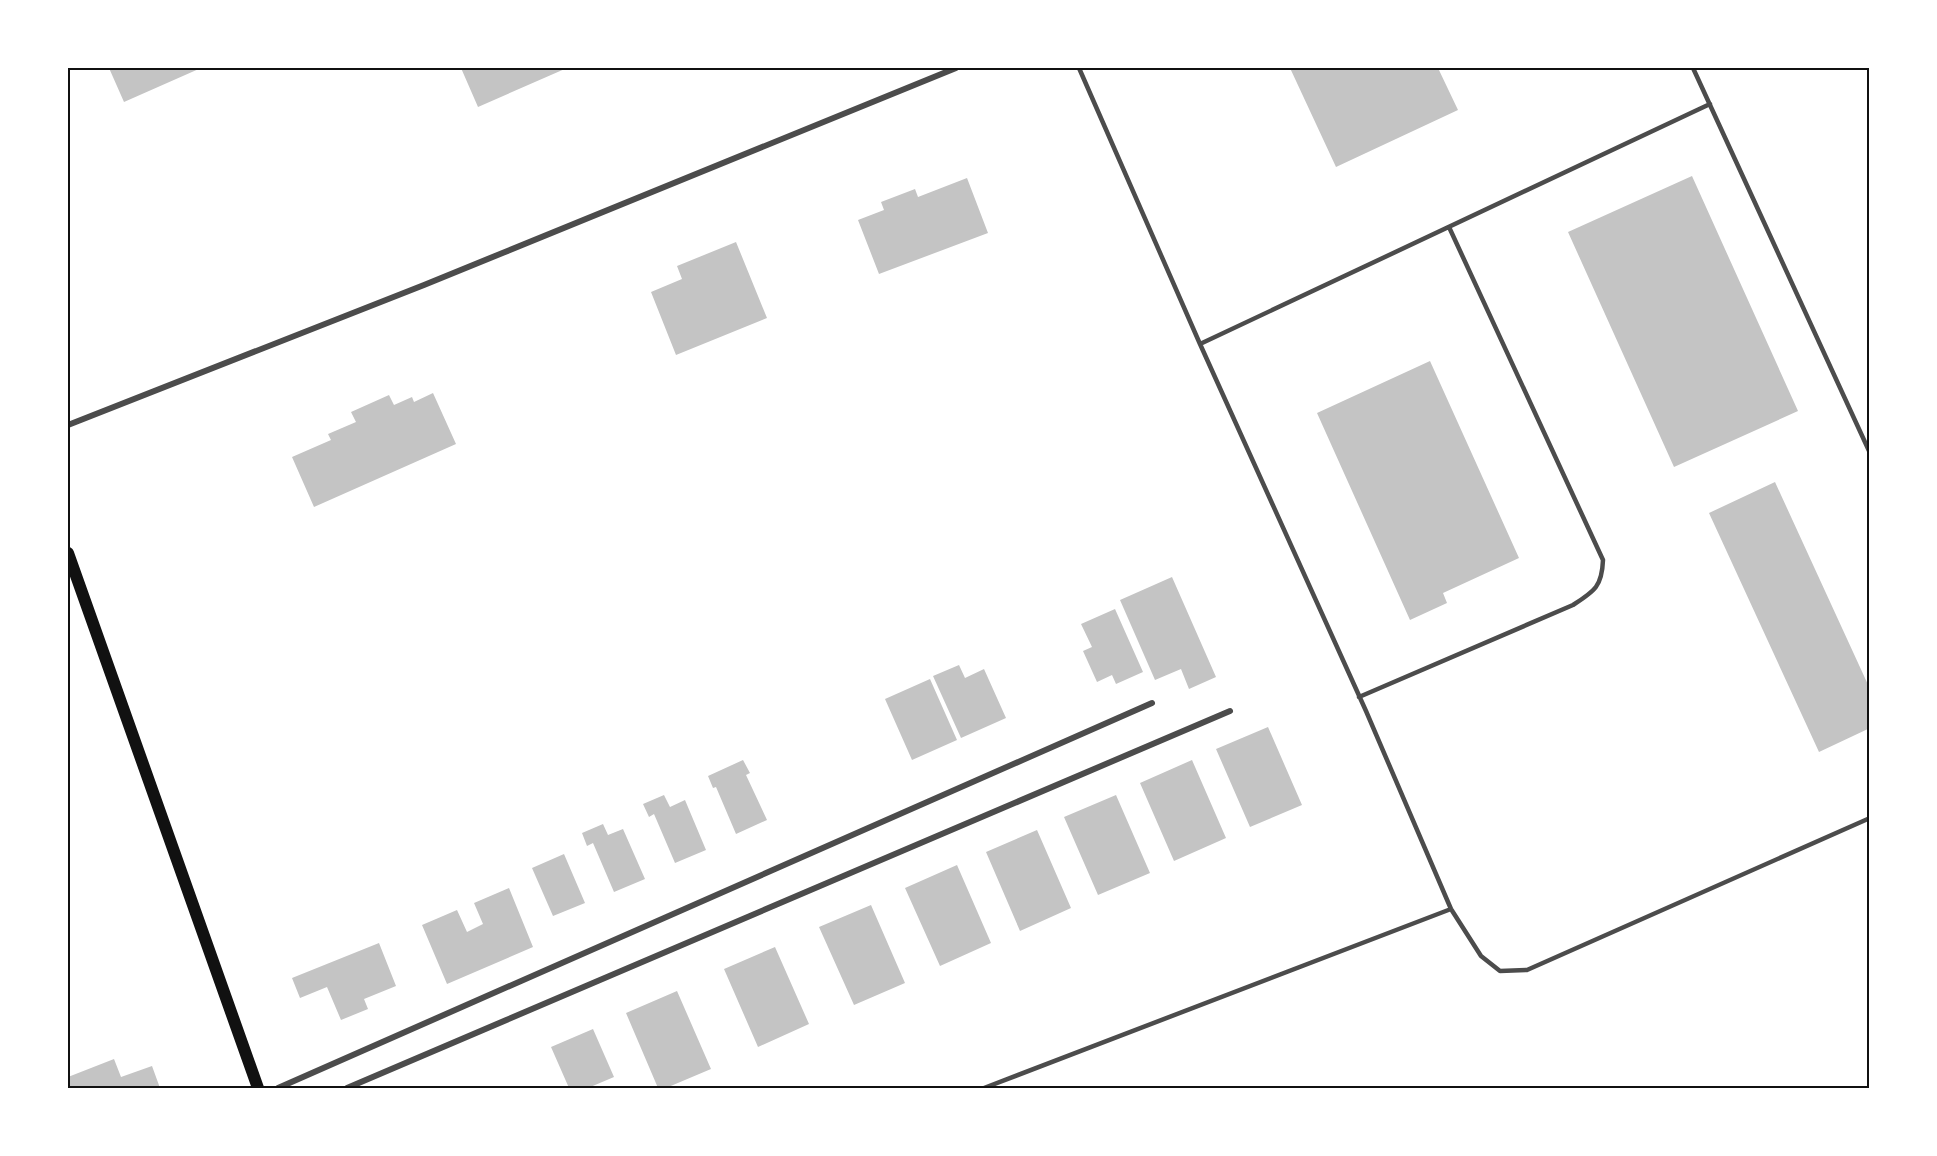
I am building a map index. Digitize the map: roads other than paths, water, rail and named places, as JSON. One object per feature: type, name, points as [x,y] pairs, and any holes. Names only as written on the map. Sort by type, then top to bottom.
[{"type":"main road","points":[[68,553],[258,1089]]},
{"type":"street","points":[[68,425],[424,285],[957,68]]},
{"type":"street","points":[[278,1089],[1152,704]]},
{"type":"street","points":[[347,1089],[1230,711]]},
{"type":"lane","points":[[1079,68],[1451,909],[1481,956],[1500,971],[1527,970],[1869,818]]},
{"type":"lane","points":[[1693,68],[1869,453]]},
{"type":"lane","points":[[1200,345],[1710,104]]},
{"type":"lane","points":[[1359,697],[1573,604],[1593,593],[1602,578],[1603,560],[1449,226]]},
{"type":"lane","points":[[984,1089],[1451,909]]}]
